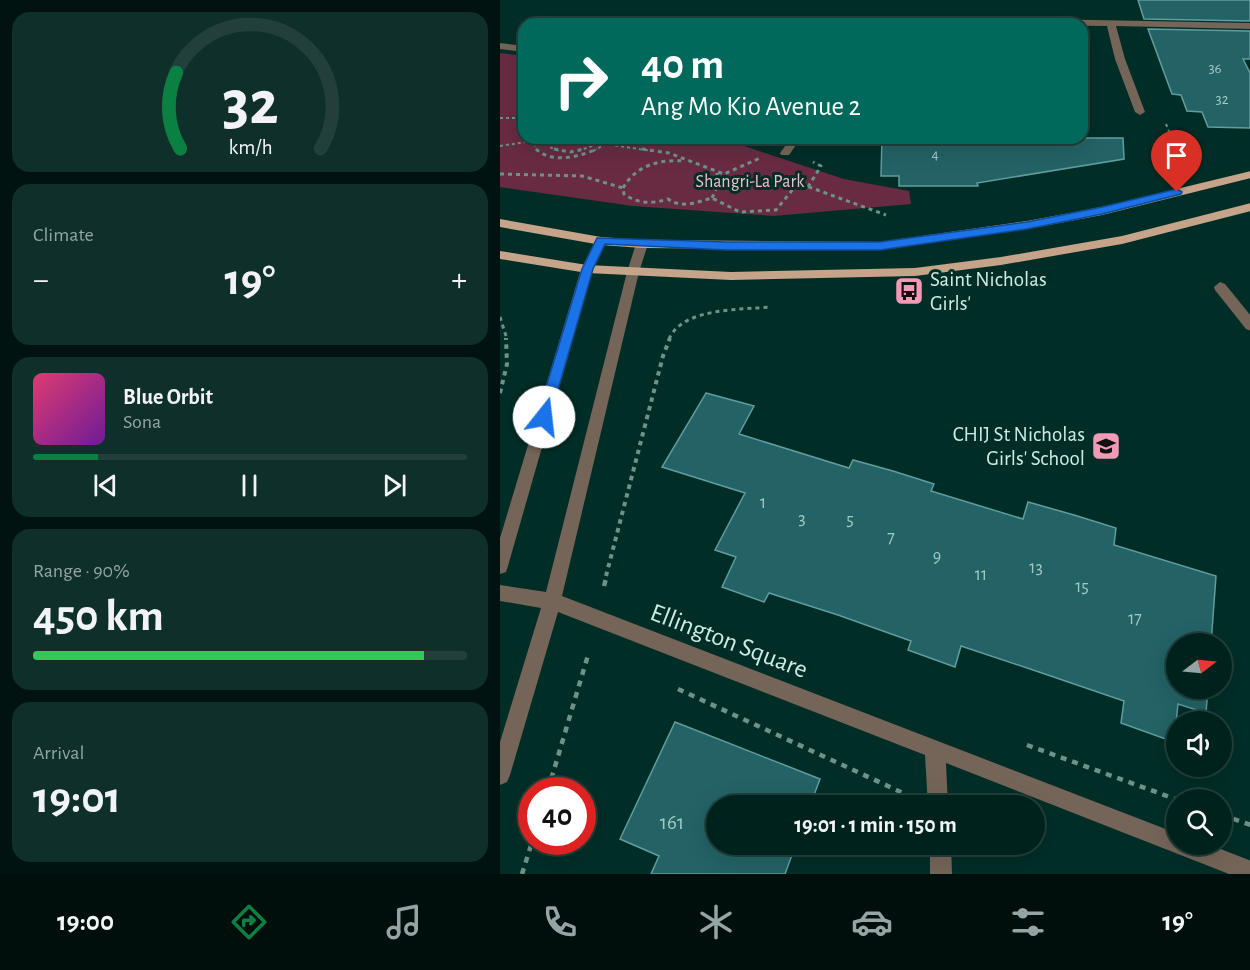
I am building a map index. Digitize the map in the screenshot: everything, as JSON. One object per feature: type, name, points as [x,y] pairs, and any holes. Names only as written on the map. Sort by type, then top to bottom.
[{"type":"main road","points":[[500,223],[601,241],[642,244],[880,246],[1027,225],[1102,211],[1250,174]]},
{"type":"main road","points":[[500,255],[587,269],[633,272],[803,276],[915,272],[1001,261],[1122,240],[1250,207]]},
{"type":"street","points":[[1088,23],[1250,26]]},
{"type":"street","points":[[1111,24],[1120,59],[1140,112]]},
{"type":"street","points":[[500,46],[518,48]]},
{"type":"street","points":[[785,153],[792,144]]},
{"type":"street","points":[[500,566],[587,269],[601,241]]},
{"type":"street","points":[[500,775],[552,601],[633,272],[642,244]]},
{"type":"street","points":[[1220,287],[1250,326]]},
{"type":"street","name":"Ellington Square","points":[[500,593],[552,601],[1166,839]]},
{"type":"street","points":[[935,751],[937,795]]},
{"type":"street","points":[[940,855],[941,874]]},
{"type":"street","name":"Ellington Square","points":[[1206,855],[1250,872]]},
{"type":"path","points":[[1140,112],[1148,111],[1166,123],[1182,162]]},
{"type":"path","points":[[500,118],[518,118]]},
{"type":"path","points":[[500,147],[518,143]]},
{"type":"path","points":[[534,144],[538,152],[564,158],[588,154],[606,144],[669,153],[716,172],[734,172],[754,158],[770,161]]},
{"type":"path","points":[[547,144],[549,147],[564,152],[583,149],[593,144]]},
{"type":"path","points":[[692,162],[671,160],[635,171],[626,180],[623,188],[624,194],[643,203],[657,203],[668,199],[675,204],[685,204],[712,198],[740,212],[776,210],[798,183]]},
{"type":"path","points":[[712,198],[718,185],[719,178],[716,172]]},
{"type":"path","points":[[500,174],[582,176],[623,188]]},
{"type":"path","points":[[792,181],[891,216]]},
{"type":"path","points":[[598,620],[603,591],[663,356],[675,327],[694,318],[718,312],[775,307]]},
{"type":"path","points":[[500,317],[508,345],[506,377],[500,393]]},
{"type":"path","points":[[552,777],[590,648],[601,653]]},
{"type":"path","points":[[675,687],[906,795]]},
{"type":"path","points":[[1232,819],[1250,825]]},
{"type":"path","points":[[522,874],[528,855]]},
{"type":"green space","name":"Shangri-La Park","points":[[500,53],[518,55],[518,144],[738,144],[844,179],[909,191],[911,204],[773,216],[633,206],[500,187]]},
{"type":"building","points":[[1138,0],[1250,0],[1250,21],[1144,19]]},
{"type":"building","points":[[1148,29],[1250,31],[1250,59],[1243,59],[1250,73],[1250,128],[1208,127],[1202,112],[1187,111],[1181,95],[1172,94]]},
{"type":"building","points":[[1088,138],[1123,138],[1124,159],[977,183],[978,186],[899,186],[899,176],[881,176],[882,144],[1088,144]]},
{"type":"building","points":[[706,393],[754,406],[739,434],[849,468],[853,460],[893,471],[934,484],[931,491],[1023,519],[1028,502],[1116,528],[1114,545],[1216,576],[1212,633],[1166,633],[1166,699],[1207,699],[1206,711],[1178,704],[1177,711],[1166,711],[1166,739],[1121,723],[1124,701],[961,646],[955,667],[908,650],[911,641],[838,615],[769,593],[764,602],[722,587],[736,557],[715,550],[745,493],[662,467]]},
{"type":"building","points":[[675,722],[820,779],[814,795],[706,795],[706,855],[792,855],[785,874],[651,874],[659,856],[620,839]]},
{"type":"place","name":"Saint Nicholas Girls'","points":[[909,291]]},
{"type":"place","name":"CHIJ St Nicholas Girls' School","points":[[1106,446]]},
{"type":"route","points":[[544,417],[587,269],[601,241],[727,246],[880,246],[1027,225],[1102,211],[1177,192]]}]
